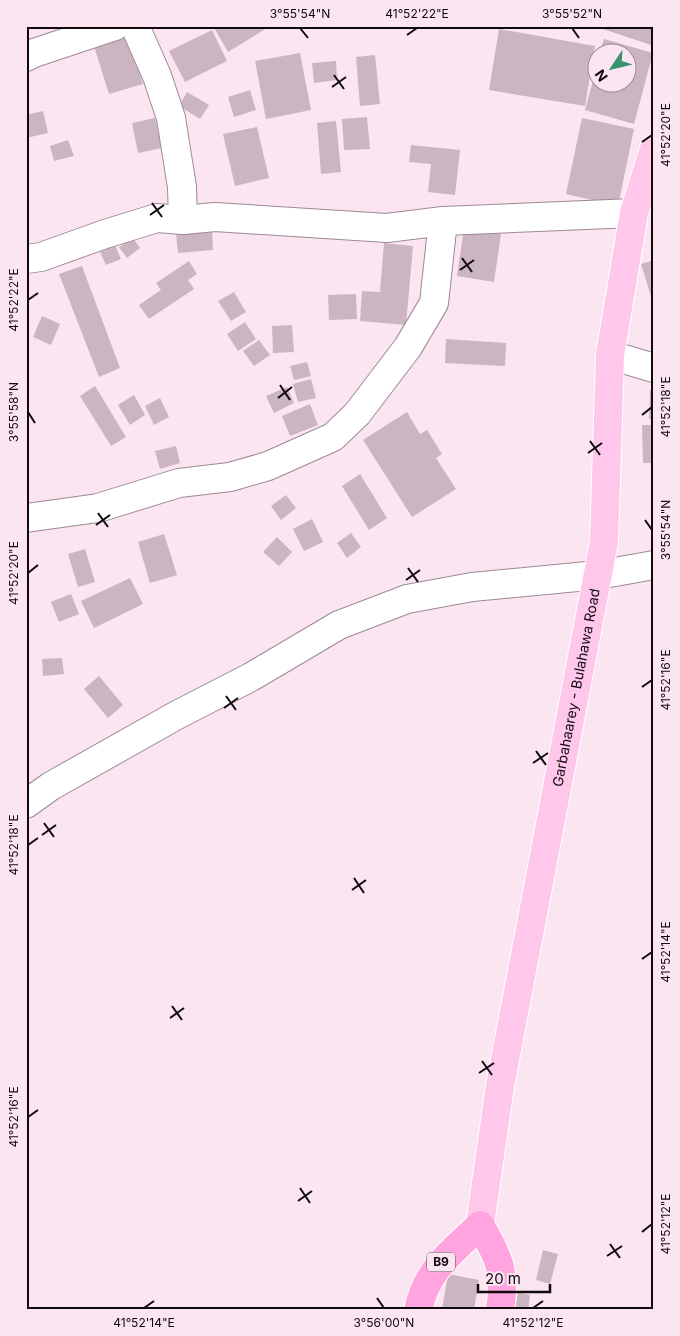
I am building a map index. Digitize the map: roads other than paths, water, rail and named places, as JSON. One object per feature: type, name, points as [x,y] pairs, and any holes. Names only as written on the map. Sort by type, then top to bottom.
[{"type":"highway","name":"B9","points":[[418,1310],[428,1280],[444,1259],[480,1226]]},
{"type":"highway","points":[[480,1226],[495,1250],[501,1269],[503,1294],[500,1310]]},
{"type":"main road","name":"Garbahaarey - Bulahawa Road","points":[[480,1226],[500,1086],[604,542],[610,355],[634,214],[654,150]]},
{"type":"street","points":[[26,57],[115,26]]},
{"type":"street","points":[[135,26],[157,76],[171,118],[182,187],[183,220]]},
{"type":"street","points":[[26,260],[41,257],[157,218],[183,220],[215,217],[387,228],[443,221],[634,214]]},
{"type":"street","points":[[26,518],[98,508],[179,483],[230,477],[268,466],[333,437],[357,414],[408,347],[434,303],[443,221]]},
{"type":"street","points":[[610,355],[654,368]]},
{"type":"street","points":[[26,804],[51,786],[177,715],[251,677],[339,625],[407,599],[472,588],[598,575],[654,565]]}]
